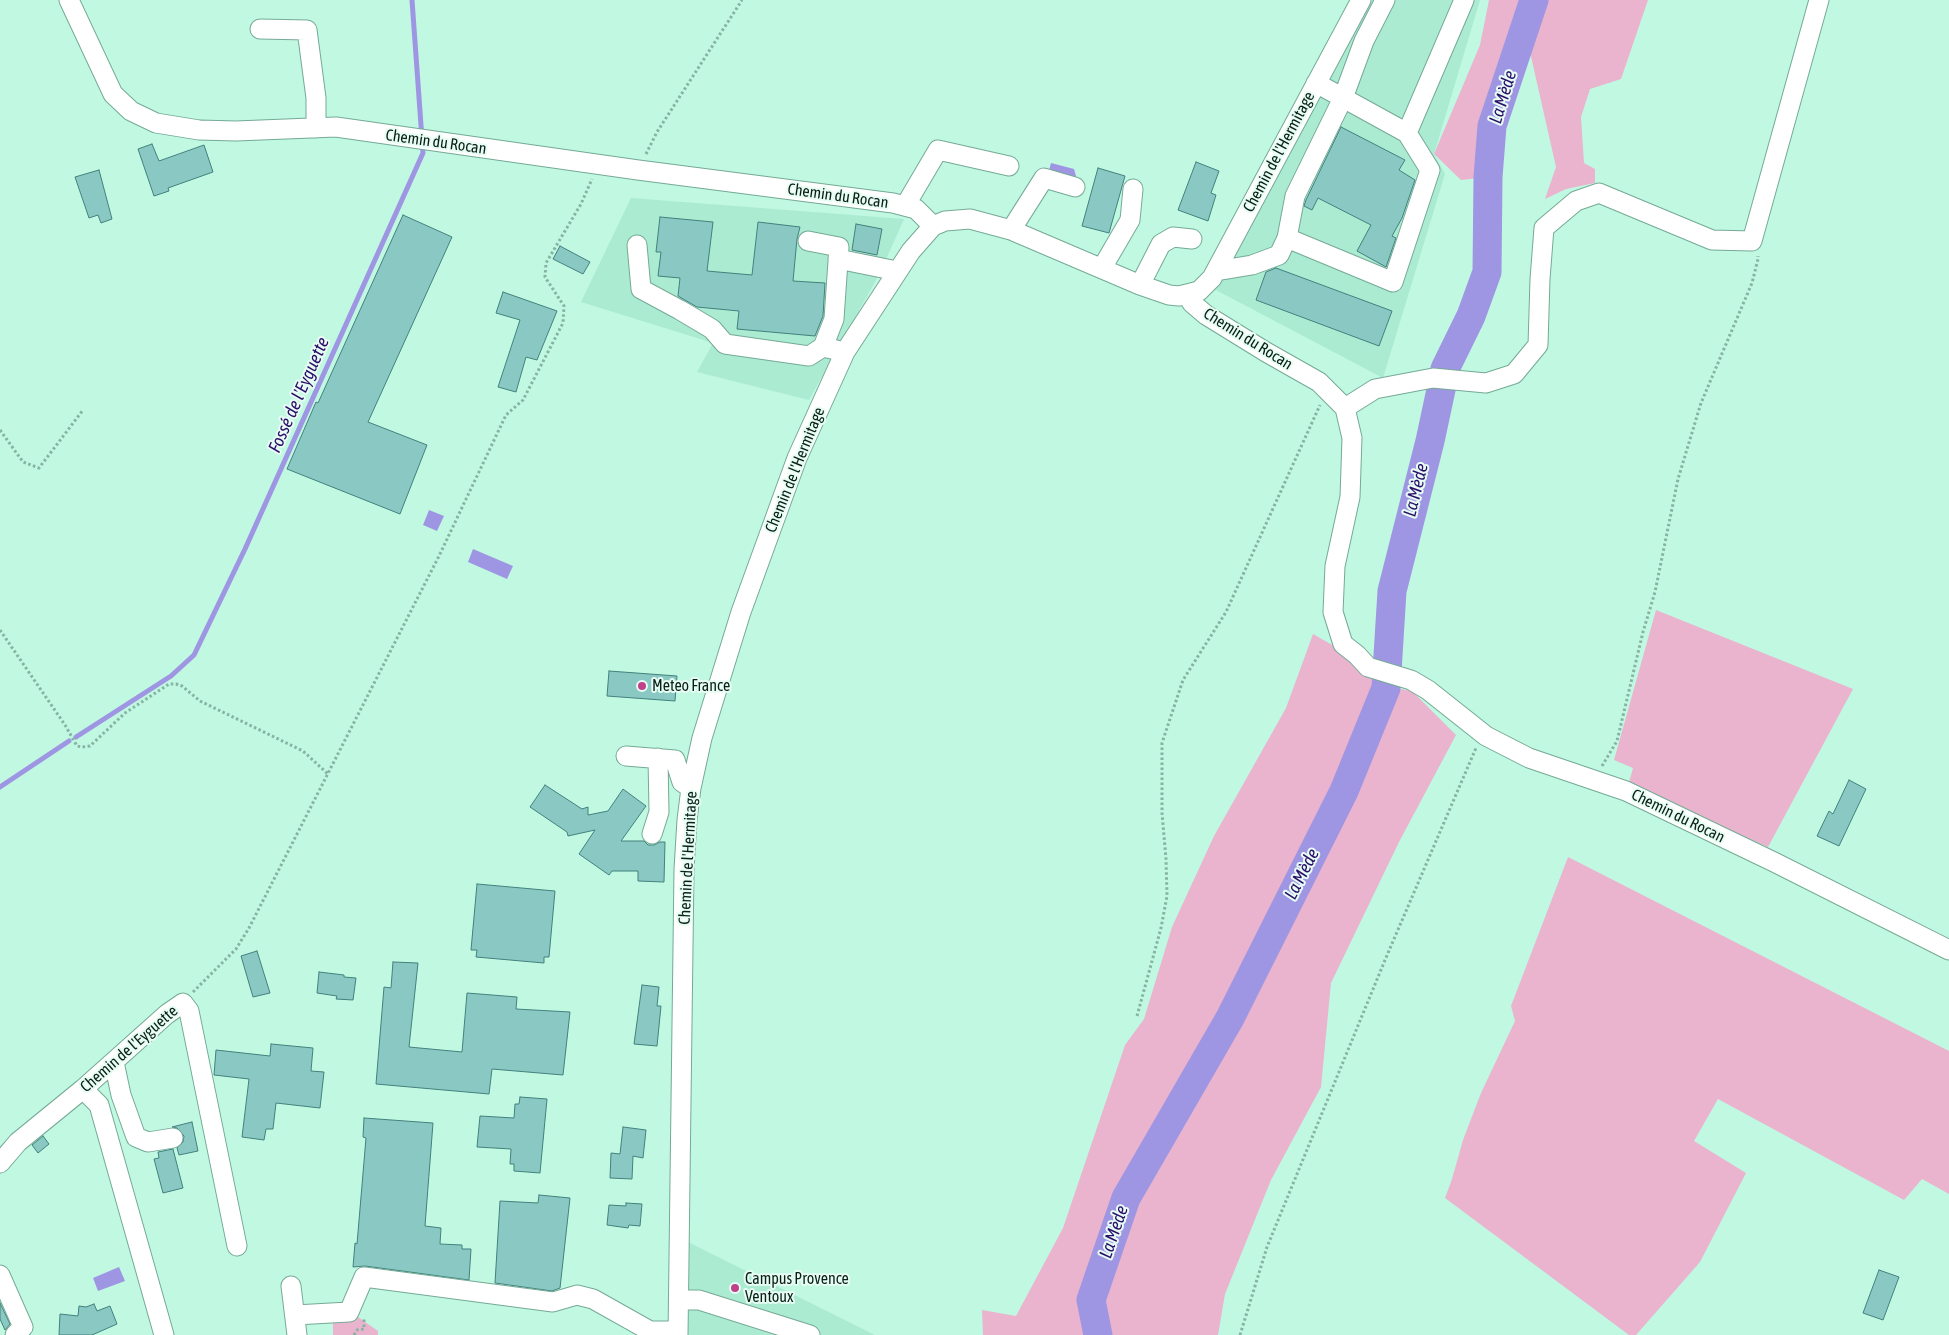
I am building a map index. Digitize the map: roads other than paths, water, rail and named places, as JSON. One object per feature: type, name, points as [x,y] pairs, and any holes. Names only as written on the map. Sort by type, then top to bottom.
[{"type":"street","name":"Chemin du Rocan","points":[[69,0],[113,94],[131,111],[156,123],[199,130],[236,131],[336,127],[599,165],[893,203],[916,209],[933,226],[944,221],[970,219],[1011,230],[1140,285],[1169,295],[1187,295],[1192,303],[1206,315],[1319,382],[1345,408],[1352,438],[1350,497],[1335,566],[1333,612],[1343,644],[1368,667],[1411,680],[1428,690],[1486,736],[1529,758],[1644,800],[1774,862],[1949,950]]},
{"type":"street","name":"Chemin de l'Hermitage","points":[[1187,295],[1199,291],[1216,271],[1361,0]]},
{"type":"street","points":[[1216,271],[1252,265],[1279,255],[1287,238],[1294,196],[1343,98],[1364,41],[1385,0]]},
{"type":"street","points":[[1407,133],[1464,0]]},
{"type":"street","points":[[1345,408],[1375,389],[1433,378],[1486,383],[1514,374],[1538,345],[1544,228],[1576,201],[1599,193],[1712,240],[1752,241],[1819,0]]},
{"type":"street","points":[[260,29],[307,30],[316,98],[316,128]]},
{"type":"street","points":[[1287,238],[1393,282],[1430,170],[1407,133],[1316,83]]},
{"type":"street","points":[[905,206],[938,150],[1009,166]]},
{"type":"street","points":[[1011,230],[1044,178],[1074,187]]},
{"type":"street","points":[[1102,268],[1130,220],[1133,189]]},
{"type":"street","name":"Chemin de l'Hermitage","points":[[678,1333],[686,820],[702,738],[741,612],[797,458],[845,352],[897,271],[923,236],[933,226]]},
{"type":"street","points":[[1140,285],[1161,244],[1173,237],[1192,239]]},
{"type":"street","points":[[637,245],[641,289],[712,329],[725,344],[809,356],[823,347],[834,319],[839,247],[808,241]]},
{"type":"street","points":[[838,259],[897,271]]},
{"type":"street","points":[[823,347],[845,352]]},
{"type":"street","points":[[626,756],[675,760],[682,782],[691,788]]},
{"type":"street","points":[[652,834],[659,812],[658,758]]},
{"type":"street","name":"Chemin de l'Eyguette","points":[[0,1163],[18,1142],[83,1089],[167,1014],[183,1003],[189,1011],[237,1246]]},
{"type":"street","points":[[114,1062],[121,1095],[136,1137],[148,1142],[173,1138]]},
{"type":"street","points":[[83,1089],[99,1106],[164,1335]]},
{"type":"street","points":[[0,1275],[24,1327],[15,1335]]},
{"type":"street","points":[[295,1316],[349,1312],[364,1276],[553,1302],[577,1295],[593,1299],[650,1331],[678,1333]]},
{"type":"street","points":[[291,1286],[297,1335]]},
{"type":"street","points":[[678,1300],[699,1300],[810,1335]]},
{"type":"waterway","name":"Fossé de l'Eyguette","points":[[76,737],[171,676],[194,655],[245,549],[423,153],[412,0]]},
{"type":"waterway","name":"La Mède","points":[[1445,369],[1471,316],[1487,272],[1488,177],[1492,126],[1534,0]]},
{"type":"waterway","name":"La Mède","points":[[1098,1335],[1091,1300],[1126,1198],[1230,1018],[1344,791],[1386,688],[1392,591],[1430,441],[1442,385]]},
{"type":"waterway","name":"Fossé de l'Eyguette","points":[[0,787],[69,741]]},
{"type":"place","name":"Meteo France","points":[[642,686]]},
{"type":"place","name":"Campus Provence Ventoux","points":[[735,1288]]}]
